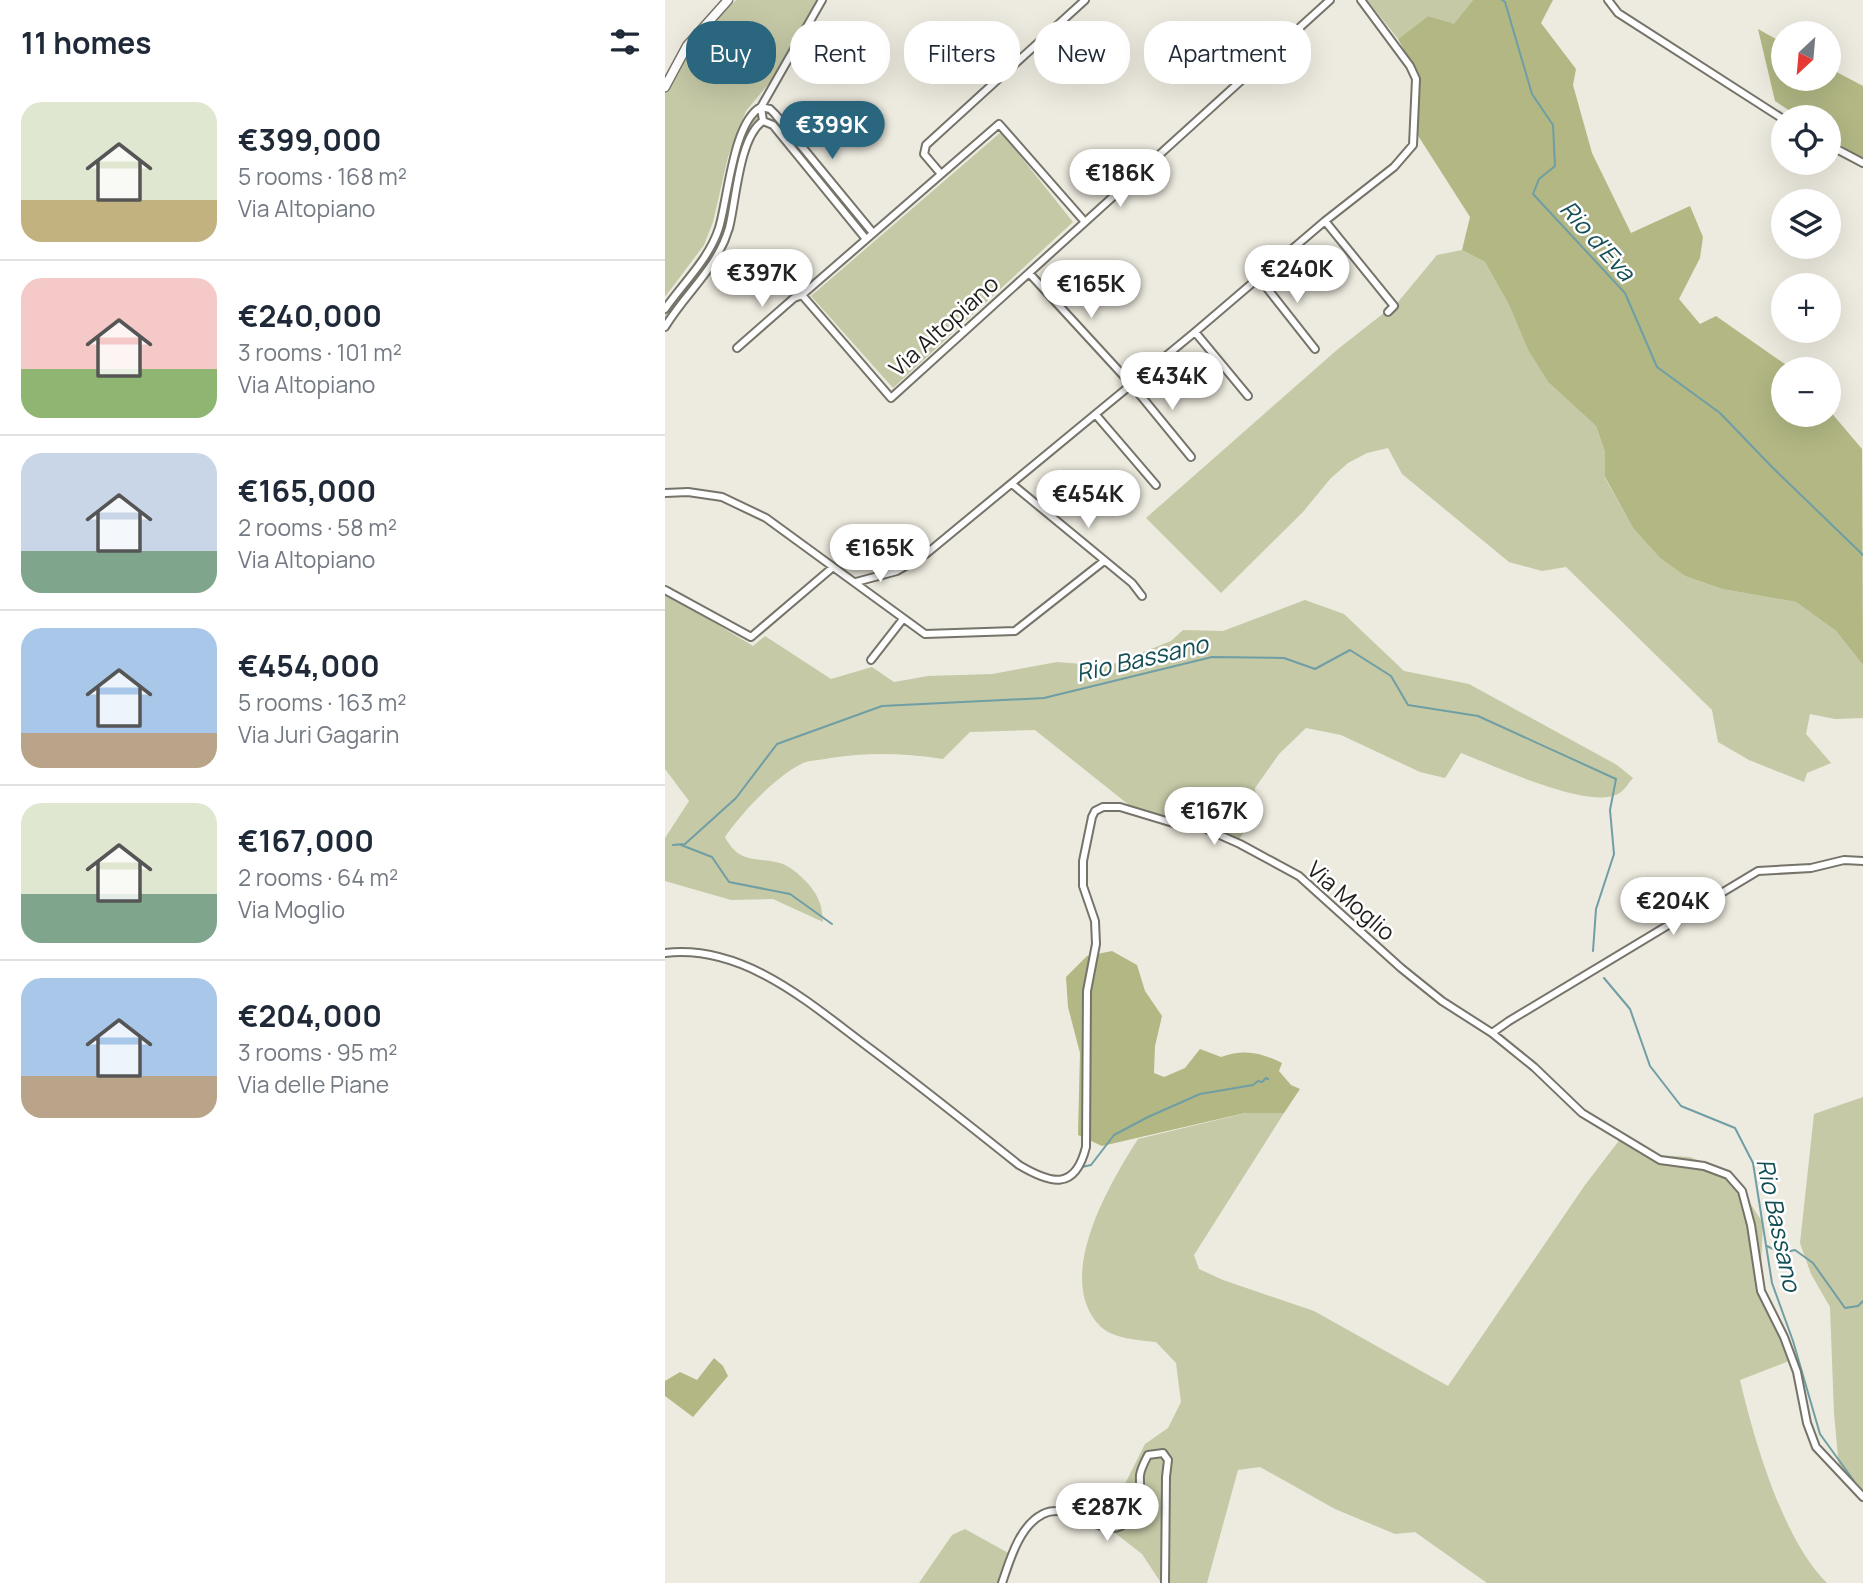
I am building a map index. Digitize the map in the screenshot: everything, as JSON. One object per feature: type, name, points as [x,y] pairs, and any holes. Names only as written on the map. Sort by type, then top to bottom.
[{"type":"main road","points":[[665,87],[687,46],[728,0]]},
{"type":"street","points":[[665,309],[713,244],[732,164],[750,115],[761,107],[822,0]]},
{"type":"street","points":[[941,174],[924,154],[926,145],[1085,0]]},
{"type":"street","name":"Via Altopiano","points":[[802,295],[891,398],[1330,0]]},
{"type":"street","points":[[856,582],[897,571],[926,554],[1132,385],[1325,221],[1394,167],[1413,145],[1416,79],[1410,66],[1361,0]]},
{"type":"street","points":[[1608,0],[1618,13],[1771,110]]},
{"type":"street","points":[[761,107],[763,121]]},
{"type":"street","points":[[761,107],[770,109],[775,114],[873,233]]},
{"type":"street","points":[[763,121],[773,125],[866,239]]},
{"type":"street","points":[[665,327],[712,267],[723,245],[745,153],[753,132],[763,121]]},
{"type":"street","points":[[737,348],[999,124],[1085,222]]},
{"type":"street","points":[[1841,151],[1863,163]]},
{"type":"street","points":[[1325,221],[1394,306],[1388,312]]},
{"type":"street","name":"Via Altopiano","points":[[1029,272],[1132,385],[1191,457]]},
{"type":"street","points":[[1259,278],[1315,349]]},
{"type":"street","points":[[1195,332],[1248,396]]},
{"type":"street","points":[[1096,415],[1156,485]]},
{"type":"street","points":[[1012,484],[1132,583],[1142,596]]},
{"type":"street","points":[[665,493],[688,492],[722,497],[767,518],[925,634],[1015,631],[1104,561]]},
{"type":"street","points":[[665,590],[751,637],[832,568]]},
{"type":"street","points":[[871,660],[903,619]]},
{"type":"street","name":"Via Moglio","points":[[665,953],[713,955],[756,971],[786,987],[900,1071],[1019,1165],[1038,1176],[1056,1181],[1065,1179],[1078,1170],[1086,1147],[1087,991],[1096,944],[1095,920],[1083,886],[1083,861],[1089,823],[1095,811],[1104,807],[1119,807],[1173,823],[1204,828],[1240,844],[1299,876],[1401,968],[1442,1001],[1492,1033],[1534,1067],[1582,1113],[1660,1160],[1704,1166],[1728,1175],[1742,1191],[1751,1225],[1761,1291],[1784,1337],[1797,1372],[1807,1423],[1816,1447],[1863,1497]]},
{"type":"street","points":[[1492,1033],[1758,871],[1811,868],[1844,860],[1863,861]]},
{"type":"street","points":[[1002,1583],[1010,1559],[1025,1530],[1045,1513],[1058,1511],[1074,1515],[1109,1530],[1117,1529],[1127,1522],[1136,1513],[1140,1503],[1140,1471],[1149,1455],[1155,1453],[1163,1453],[1168,1460],[1165,1583]]},
{"type":"green space","points":[[736,0],[817,0],[805,21],[790,21],[790,47],[776,72],[776,21],[716,21]]},
{"type":"green space","points":[[1367,0],[1473,0],[1454,25],[1428,16],[1398,39]]},
{"type":"green space","points":[[1473,0],[1553,0],[1541,23],[1576,69],[1573,85],[1592,153],[1631,233],[1690,206],[1703,237],[1700,258],[1679,299],[1700,324],[1716,316],[1775,357],[1771,357],[1771,427],[1841,427],[1841,424],[1862,449],[1863,665],[1836,631],[1796,602],[1722,589],[1685,576],[1660,558],[1633,528],[1605,477],[1605,452],[1596,426],[1548,382],[1528,350],[1509,305],[1485,262],[1462,250],[1470,217],[1417,134],[1418,76],[1398,39],[1428,16],[1454,24]]},
{"type":"green space","points":[[1758,29],[1771,36],[1771,84]]},
{"type":"green space","points":[[686,53],[686,84],[768,84],[746,111],[728,157],[713,222],[704,245],[665,297],[665,86]]},
{"type":"green space","points":[[1841,74],[1863,86],[1863,157],[1841,145],[1841,105],[1781,105],[1775,101],[1773,91],[1841,91]]},
{"type":"green space","points":[[758,112],[758,119],[749,134],[718,251],[665,323],[665,312],[694,278],[708,256],[740,142]]},
{"type":"green space","points":[[1001,132],[1073,222],[893,388],[811,296]]},
{"type":"green space","points":[[1462,250],[1485,262],[1509,305],[1528,350],[1548,382],[1596,426],[1605,452],[1605,478],[1633,528],[1660,558],[1685,576],[1722,589],[1796,602],[1836,631],[1863,665],[1863,718],[1835,719],[1810,714],[1806,734],[1831,763],[1807,773],[1804,782],[1749,760],[1718,742],[1712,710],[1566,567],[1542,571],[1509,562],[1402,474],[1388,448],[1367,453],[1348,463],[1221,593],[1146,518],[1338,349],[1398,302],[1437,255]]},
{"type":"green space","points":[[665,593],[753,646],[765,636],[831,679],[872,667],[894,682],[928,676],[992,674],[1057,662],[1108,666],[1171,641],[1183,630],[1223,631],[1305,600],[1344,614],[1404,671],[1469,684],[1617,765],[1633,778],[1618,794],[1604,797],[1585,796],[1540,784],[1461,753],[1445,778],[1420,772],[1341,735],[1306,728],[1279,754],[1255,788],[1254,809],[1239,840],[1208,827],[1169,819],[1129,805],[1035,730],[970,732],[943,759],[872,754],[803,763],[770,786],[732,827],[725,837],[736,852],[749,858],[780,863],[803,879],[817,896],[823,922],[773,899],[731,900],[665,881],[665,838],[689,801],[665,769]]},
{"type":"green space","points":[[1112,951],[1137,965],[1145,991],[1162,1016],[1155,1046],[1154,1073],[1164,1077],[1185,1068],[1200,1049],[1221,1057],[1245,1052],[1266,1056],[1282,1063],[1279,1071],[1291,1085],[1300,1089],[1284,1113],[1245,1113],[1102,1146],[1078,1135],[1080,1053],[1068,1007],[1066,977],[1087,956]]},
{"type":"green space","points":[[1863,1097],[1863,1499],[1839,1468],[1830,1307],[1811,1274],[1800,1243],[1814,1114]]},
{"type":"green space","points":[[1246,1113],[1284,1113],[1194,1255],[1199,1269],[1314,1311],[1448,1386],[1585,1185],[1621,1138],[1618,1135],[1643,1154],[1690,1157],[1726,1172],[1763,1223],[1760,1289],[1789,1361],[1740,1380],[1762,1459],[1784,1516],[1811,1564],[1827,1583],[1487,1583],[1415,1532],[1395,1534],[1335,1509],[1260,1467],[1238,1470],[1207,1583],[1161,1583],[1142,1554],[1115,1533],[1111,1512],[1145,1444],[1168,1428],[1181,1402],[1176,1363],[1156,1342],[1119,1336],[1100,1326],[1087,1306],[1082,1283],[1084,1257],[1101,1205],[1138,1139]]},
{"type":"green space","points":[[714,1358],[723,1366],[728,1376],[693,1417],[665,1396],[665,1381],[680,1372],[697,1380]]},
{"type":"green space","points":[[965,1529],[1010,1554],[1003,1583],[919,1583],[952,1535]]},
{"type":"waterway","name":"Rio d'Eva","points":[[1502,0],[1505,2],[1532,94],[1553,125],[1555,166],[1539,179],[1533,194],[1625,293],[1657,367],[1720,413],[1863,555]]},
{"type":"waterway","name":"Rio Bassano","points":[[673,845],[685,844],[736,798],[777,744],[882,706],[1044,698],[1212,657],[1284,658],[1315,669],[1350,650],[1391,676],[1408,705],[1478,716],[1616,779],[1610,810],[1614,854],[1596,909],[1593,951]]},
{"type":"waterway","points":[[681,845],[712,857],[729,882],[790,894],[832,924]]},
{"type":"waterway","name":"Rio Bassano","points":[[1604,978],[1630,1009],[1650,1066],[1681,1106],[1735,1128],[1753,1163],[1772,1283],[1793,1341],[1820,1434],[1854,1481]]},
{"type":"waterway","points":[[1082,1167],[1091,1165],[1114,1135],[1148,1117],[1200,1094],[1253,1085],[1268,1079]]},
{"type":"waterway","points":[[1767,1246],[1781,1253],[1795,1250],[1813,1263],[1845,1308],[1858,1306],[1863,1301]]}]
